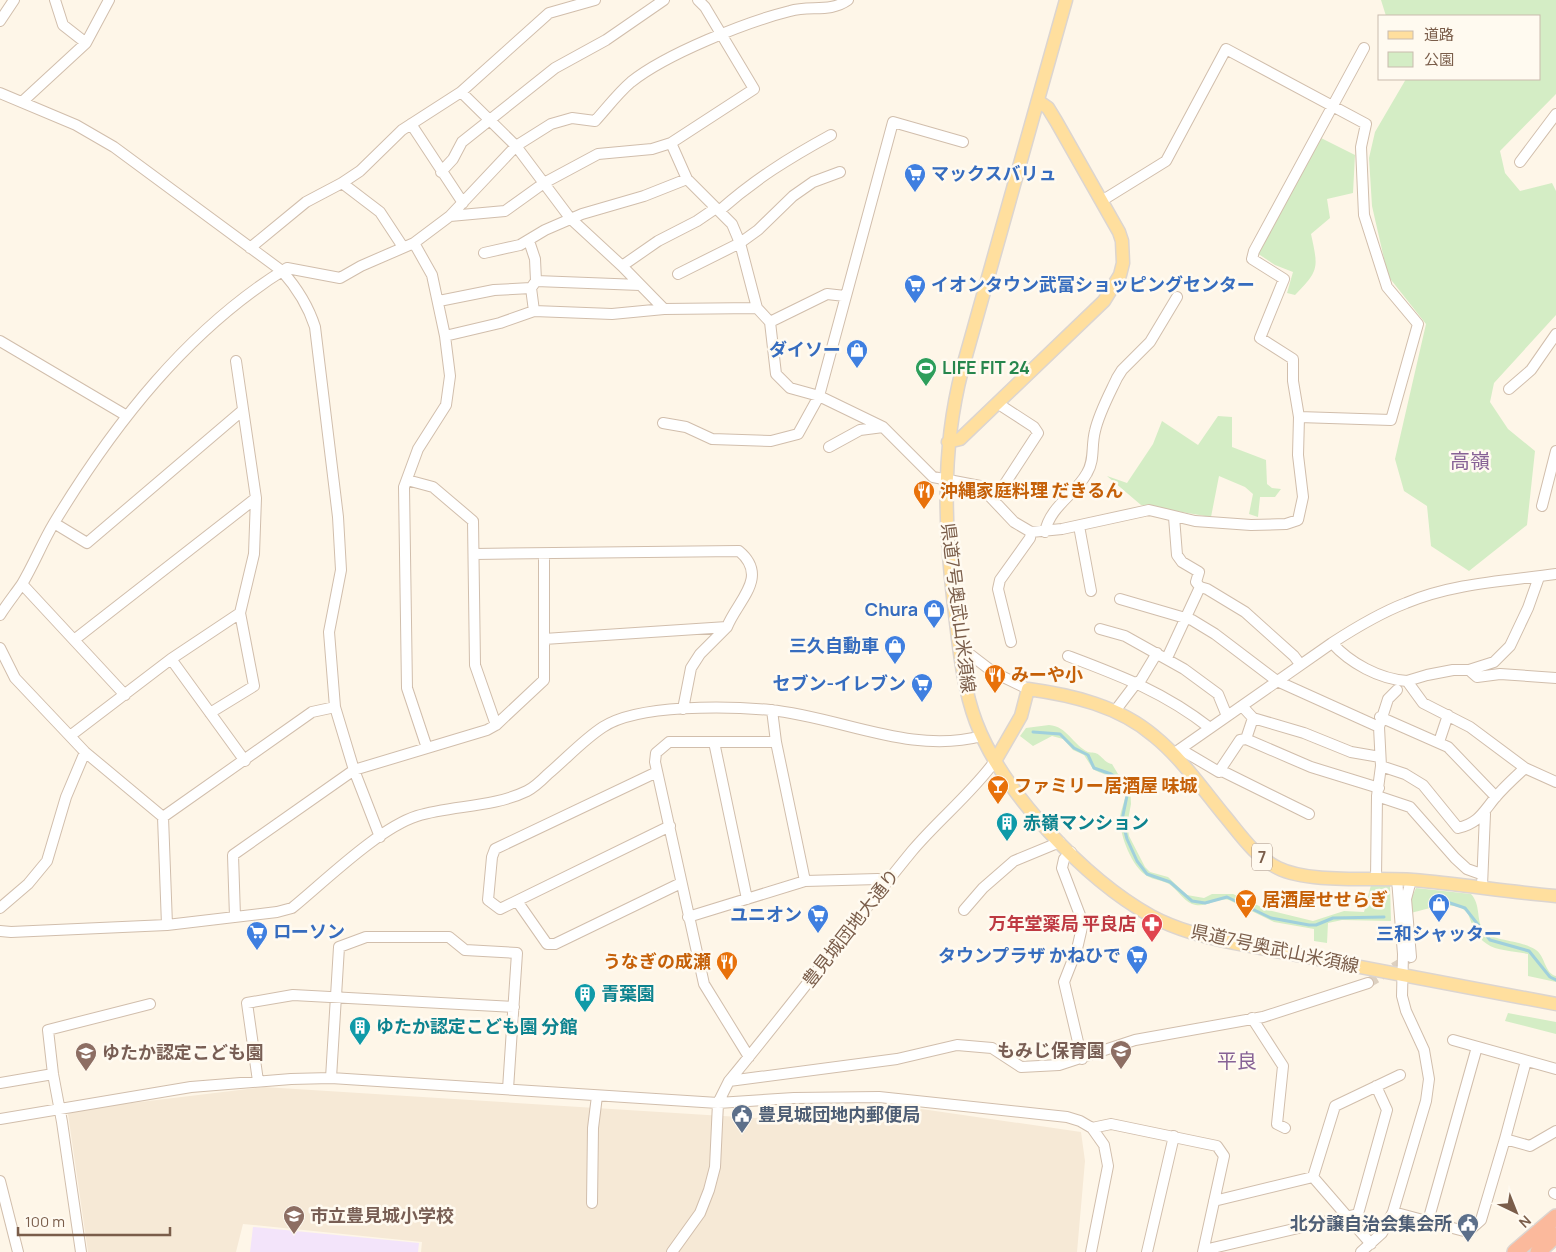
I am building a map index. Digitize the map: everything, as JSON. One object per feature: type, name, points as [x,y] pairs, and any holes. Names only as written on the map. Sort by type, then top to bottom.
[{"type":"highway","points":[[1515,1252],[1556,1217]]},
{"type":"highway","points":[[1538,1252],[1556,1235]]},
{"type":"main road","name":"県道7号奥武山米須線","points":[[1066,0],[962,370],[948,442],[945,480],[949,559],[959,646],[970,700],[982,736],[994,761],[1021,797],[1060,842],[1119,894],[1152,916],[1175,926],[1234,943],[1556,1004]]},
{"type":"main road","points":[[948,442],[960,439],[1084,322],[1114,287],[1123,263],[1123,246],[1119,232],[1103,200],[1050,112],[1038,101]]},
{"type":"main road","points":[[994,761],[1021,716],[1028,688]]},
{"type":"main road","name":"7","points":[[1028,688],[1093,702],[1115,711],[1176,751],[1254,850],[1278,868],[1306,876],[1411,880],[1482,880],[1556,896]]},
{"type":"street","points":[[0,20],[14,0]]},
{"type":"street","points":[[55,0],[63,25],[86,43]]},
{"type":"street","points":[[22,102],[86,43],[109,0]]},
{"type":"street","points":[[441,172],[453,159],[462,142],[554,68],[606,40],[664,0]]},
{"type":"street","points":[[450,216],[505,212],[544,182],[598,154],[652,149],[670,143],[754,89],[705,7],[698,0]]},
{"type":"street","points":[[0,615],[22,584],[54,523],[127,416],[181,353],[216,318],[287,268],[340,278],[361,266],[414,243],[450,216],[516,146],[551,124],[572,118],[595,121],[631,82],[657,65],[720,35],[792,10],[826,9],[848,0]]},
{"type":"street","points":[[250,248],[306,202],[360,172],[402,130],[461,92],[549,13],[591,1]]},
{"type":"street","points":[[670,143],[687,179],[732,224],[740,243],[757,308],[770,322],[776,374],[790,388],[819,396],[883,427],[923,469],[937,479],[980,486],[995,499],[1014,522],[1031,532],[1045,532],[1079,526],[1149,510],[1195,521],[1251,525],[1286,524],[1298,520],[1303,497],[1298,455],[1299,417],[1293,381],[1293,359],[1260,338],[1284,279],[1252,259],[1254,251],[1364,48]]},
{"type":"street","points":[[1103,200],[1166,161],[1226,49],[1366,124],[1361,147],[1364,215],[1387,287],[1418,324],[1391,420],[1299,417]]},
{"type":"street","points":[[461,92],[516,146],[570,218],[622,266],[664,309]]},
{"type":"street","points":[[0,93],[76,126],[114,147],[282,271],[298,290],[308,307],[315,327],[338,517],[341,570],[330,632],[334,707],[354,770],[380,837]]},
{"type":"street","points":[[1520,162],[1556,114]]},
{"type":"street","points":[[663,423],[686,427],[712,439],[771,441],[798,434],[819,396],[893,122],[963,142]]},
{"type":"street","points":[[411,124],[462,202]]},
{"type":"street","points":[[622,266],[658,241],[717,210],[781,162],[831,135]]},
{"type":"street","points":[[678,274],[740,243],[758,230],[792,196],[813,182],[840,172]]},
{"type":"street","points":[[484,252],[530,241],[545,230],[570,218],[644,196],[687,179]]},
{"type":"street","points":[[342,183],[380,212],[403,247]]},
{"type":"street","points":[[530,241],[533,248],[534,311]]},
{"type":"street","points":[[414,243],[432,276],[439,301],[450,376],[446,405],[418,449],[404,487],[407,688],[427,748]]},
{"type":"street","points":[[439,301],[494,290],[533,285],[640,285]]},
{"type":"street","points":[[770,322],[827,294],[845,296]]},
{"type":"street","points":[[1045,532],[1047,522],[1055,510],[1087,473],[1093,457],[1095,431],[1117,378],[1122,370],[1150,342],[1177,297]]},
{"type":"street","points":[[445,336],[500,323],[534,311],[612,314],[664,309],[757,308]]},
{"type":"street","points":[[1509,389],[1531,370],[1556,334]]},
{"type":"street","points":[[0,341],[127,416]]},
{"type":"street","points":[[210,713],[254,686],[240,613],[254,554],[256,498],[236,361]]},
{"type":"street","points":[[995,499],[1038,433],[1034,427],[997,403]]},
{"type":"street","points":[[54,523],[87,543],[243,410]]},
{"type":"street","points":[[829,447],[860,430],[883,427]]},
{"type":"street","points":[[1542,506],[1556,451]]},
{"type":"street","points":[[407,480],[433,487],[473,520],[475,665],[496,724]]},
{"type":"street","points":[[74,640],[256,498]]},
{"type":"street","points":[[1174,517],[1177,555],[1182,562],[1199,572],[1196,582],[1200,587],[1207,589],[1246,612],[1294,656],[1300,664]]},
{"type":"street","points":[[1079,526],[1092,591]]},
{"type":"street","points":[[1011,642],[998,589],[1000,580],[1030,538],[1031,532]]},
{"type":"street","points":[[474,554],[544,555],[739,551],[749,563],[752,581],[748,593],[731,616],[727,627],[700,654],[691,668],[683,709]]},
{"type":"street","points":[[235,917],[233,855],[354,770],[487,730],[544,680],[544,555]]},
{"type":"street","points":[[1309,814],[1220,770],[1219,772],[1176,751],[1300,664],[1332,643],[1385,613],[1427,595],[1485,583],[1556,574]]},
{"type":"street","points":[[1332,643],[1346,658],[1354,663],[1396,680],[1407,681],[1436,673],[1469,670],[1494,662],[1510,646],[1528,608],[1539,576]]},
{"type":"street","points":[[22,584],[125,695]]},
{"type":"street","points":[[1167,658],[1184,617],[1200,587]]},
{"type":"street","points":[[1120,599],[1184,617],[1215,634],[1277,681],[1379,722],[1439,742],[1472,770],[1496,797]]},
{"type":"street","points":[[70,736],[171,660],[240,613]]},
{"type":"street","points":[[544,640],[727,627]]},
{"type":"street","points":[[1100,629],[1125,636],[1167,658],[1218,694],[1227,716]]},
{"type":"street","points":[[959,646],[993,672],[1028,688]]},
{"type":"street","points":[[0,648],[15,678],[85,752],[163,817],[167,925]]},
{"type":"street","points":[[1115,711],[1138,682],[1157,653]]},
{"type":"street","points":[[1068,656],[1138,682],[1185,708],[1210,728]]},
{"type":"street","points":[[171,660],[245,761]]},
{"type":"street","points":[[1469,670],[1478,677],[1500,674],[1556,678]]},
{"type":"street","points":[[1407,681],[1423,704],[1470,727],[1524,768],[1556,782]]},
{"type":"street","points":[[1376,879],[1378,792],[1381,762],[1379,722],[1388,699],[1397,690]]},
{"type":"street","points":[[1242,706],[1253,718],[1304,733],[1381,762],[1405,774],[1424,785],[1458,828],[1468,826],[1485,814],[1496,797],[1524,768]]},
{"type":"street","points":[[163,817],[312,712],[334,707]]},
{"type":"street","points":[[0,931],[167,925],[277,912],[292,908],[393,827],[418,816],[490,804],[530,790],[602,728],[619,719],[638,714],[683,709],[772,710],[907,739],[959,741],[982,736]]},
{"type":"street","points":[[772,710],[776,742],[805,882]]},
{"type":"street","points":[[1439,742],[1448,715]]},
{"type":"street","points":[[1246,739],[1253,718]]},
{"type":"street","points":[[1220,770],[1240,740],[1246,739],[1311,768],[1378,792],[1410,807],[1455,858],[1482,880]]},
{"type":"street","points":[[749,1057],[704,984],[657,772],[656,753],[670,742],[776,742]]},
{"type":"street","points":[[714,742],[747,899]]},
{"type":"street","points":[[0,908],[28,884],[47,861],[66,797],[85,752]]},
{"type":"street","name":"豊見城団地大通り","points":[[718,1103],[729,1081],[885,883],[936,823],[980,780],[994,761]]},
{"type":"street","points":[[657,772],[495,849],[492,857],[488,900],[500,909],[670,826]]},
{"type":"street","points":[[1482,880],[1486,828],[1485,814]]},
{"type":"street","points":[[964,910],[983,888],[1014,861],[1060,842]]},
{"type":"street","points":[[1071,852],[1064,860],[1062,868],[1082,923],[1078,950],[1064,982],[1082,1059]]},
{"type":"street","points":[[688,918],[805,882],[878,879],[885,883]]},
{"type":"street","points":[[1361,1252],[1382,1234],[1393,1212],[1426,1101],[1429,1079],[1424,1050],[1406,1011],[1401,974],[1403,954],[1397,879]]},
{"type":"street","points":[[1411,880],[1406,899],[1411,957]]},
{"type":"street","points":[[517,901],[547,944],[555,944],[681,883]]},
{"type":"street","points":[[331,1078],[339,947],[366,937],[449,937],[465,950],[517,953],[508,1089]]},
{"type":"street","points":[[729,1081],[897,1059],[957,1045],[992,1048],[1022,1067],[1044,1067],[1082,1059],[1135,1040],[1252,1018],[1368,983]]},
{"type":"street","points":[[258,1081],[247,1004],[293,995],[514,1007]]},
{"type":"street","points":[[81,1252],[53,1074],[48,1030],[150,1004]]},
{"type":"street","points":[[1252,1018],[1283,1066],[1277,1124],[1285,1128]]},
{"type":"street","points":[[1453,1040],[1556,1069]]},
{"type":"street","points":[[1428,1221],[1477,1047]]},
{"type":"street","points":[[1393,1212],[1464,1231],[1472,1228],[1481,1220],[1526,1061]]},
{"type":"street","points":[[0,1083],[53,1074]]},
{"type":"street","points":[[1313,1177],[1335,1106],[1400,1075]]},
{"type":"street","points":[[0,1119],[191,1087],[258,1081],[331,1078],[718,1103],[794,1098],[911,1099],[1067,1117],[1080,1121],[1092,1128],[1104,1145],[1108,1166],[1091,1252]]},
{"type":"street","points":[[1092,1128],[1111,1124],[1217,1146],[1222,1150],[1224,1156],[1204,1251],[1358,1214],[1387,1110],[1376,1086]]},
{"type":"street","points":[[592,1202],[593,1128],[598,1096]]},
{"type":"street","points":[[672,1252],[700,1213],[710,1190],[715,1166],[718,1103]]},
{"type":"street","points":[[1505,1139],[1530,1146],[1556,1131]]},
{"type":"street","points":[[1147,1252],[1174,1136]]},
{"type":"street","points":[[1313,1177],[1371,1244]]},
{"type":"street","points":[[1214,1201],[1313,1177]]},
{"type":"street","points":[[0,1181],[18,1252]]},
{"type":"shaded area","points":[[264,1087],[755,1118],[894,1105],[1081,1132],[1085,1161],[1077,1252],[421,1252],[422,1242],[243,1224],[236,1252],[88,1252],[68,1114],[74,1110]]},
{"type":"shaded area","name":"市立豊見城小学校","points":[[253,1227],[419,1243],[418,1252],[250,1252]]},
{"type":"green space","points":[[1381,0],[1556,0],[1556,94],[1500,151],[1505,173],[1520,191],[1552,183],[1556,191],[1556,315],[1494,383],[1490,402],[1508,429],[1535,451],[1527,525],[1469,571],[1431,546],[1427,506],[1404,491],[1395,459],[1426,324],[1388,276],[1372,206],[1369,158],[1375,132],[1405,80],[1541,80],[1541,15],[1386,15]]},
{"type":"green space","points":[[1321,138],[1355,155],[1353,193],[1327,199],[1330,218],[1311,234],[1316,261],[1315,268],[1309,280],[1295,295],[1287,293],[1293,272],[1275,265],[1257,253]]},
{"type":"green space","points":[[1218,416],[1232,417],[1232,447],[1266,460],[1267,484],[1272,488],[1281,489],[1275,497],[1260,497],[1258,517],[1249,514],[1253,494],[1245,487],[1219,476],[1211,517],[1141,505],[1107,476],[1127,483],[1153,444],[1162,421],[1198,445]]},
{"type":"green space","points":[[1049,725],[1061,729],[1083,749],[1098,754],[1112,764],[1118,774],[1126,777],[1130,784],[1131,804],[1127,825],[1129,836],[1145,867],[1150,872],[1168,877],[1187,895],[1204,898],[1212,894],[1233,894],[1268,910],[1313,921],[1344,911],[1364,912],[1371,885],[1390,886],[1391,921],[1342,920],[1328,923],[1327,943],[1314,941],[1314,929],[1274,922],[1229,900],[1220,900],[1202,905],[1192,904],[1169,884],[1147,876],[1136,866],[1122,834],[1120,815],[1126,792],[1123,784],[1115,778],[1093,769],[1084,755],[1073,750],[1063,739],[1052,736],[1033,746],[1020,736],[1026,728]]},
{"type":"green space","points":[[1416,888],[1471,894],[1476,903],[1483,930],[1493,937],[1529,946],[1536,950],[1552,975],[1556,976],[1556,982],[1528,976],[1528,954],[1496,948],[1484,942],[1476,933],[1466,912],[1460,908],[1452,906],[1434,907],[1411,913],[1410,901]]},
{"type":"green space","points":[[1508,1013],[1556,1022],[1556,1034],[1505,1021]]},
{"type":"waterway","points":[[1033,732],[1060,734],[1074,748],[1088,755],[1094,768],[1111,774],[1127,785],[1128,791],[1122,820],[1127,839],[1137,861],[1147,874],[1170,882],[1192,901],[1205,903],[1227,897],[1271,918],[1309,925],[1316,925],[1333,918],[1384,917]]},
{"type":"waterway","points":[[1431,903],[1447,902],[1465,908],[1490,940],[1529,951],[1550,977],[1556,980]]},
{"type":"tunnel","points":[[1368,983],[1408,959]]},
{"type":"place","name":"マックスバリュ","points":[[915,193]]},
{"type":"place","name":"イオンタウン武富ショッピングセンター","points":[[915,304]]},
{"type":"place","name":"ダイソー","points":[[857,369]]},
{"type":"place","name":"LIFE FIT 24","points":[[926,387]]},
{"type":"place","name":"沖縄家庭料理 だきるん","points":[[924,510]]},
{"type":"place","name":"Chura","points":[[934,629]]},
{"type":"place","name":"三久自動車","points":[[895,665]]},
{"type":"place","name":"みーや小","points":[[995,694]]},
{"type":"place","name":"セブン-イレブン","points":[[922,703]]},
{"type":"place","name":"ファミリー居酒屋 味城","points":[[998,805]]},
{"type":"place","name":"赤嶺マンション","points":[[1007,842]]},
{"type":"place","name":"居酒屋せせらぎ","points":[[1246,919]]},
{"type":"place","name":"三和シャッター","points":[[1439,923]]},
{"type":"place","name":"ユニオン","points":[[818,934]]},
{"type":"place","name":"万年堂薬局 平良店","points":[[1152,943]]},
{"type":"place","name":"ローソン","points":[[257,951]]},
{"type":"place","name":"タウンプラザ かねひで","points":[[1137,975]]},
{"type":"place","name":"うなぎの成瀬","points":[[727,981]]},
{"type":"place","name":"青葉園","points":[[585,1013]]},
{"type":"place","name":"ゆたか認定こども園 分館","points":[[360,1046]]},
{"type":"place","name":"もみじ保育園","points":[[1121,1070]]},
{"type":"place","name":"ゆたか認定こども園","points":[[86,1072]]},
{"type":"place","name":"豊見城団地内郵便局","points":[[742,1134]]},
{"type":"place","name":"市立豊見城小学校","points":[[294,1235]]},
{"type":"place","name":"北分譲自治会集会所","points":[[1468,1243]]},
{"type":"district","name":"高嶺","points":[[1470,461]]},
{"type":"district","name":"平良","points":[[1237,1061]]}]
